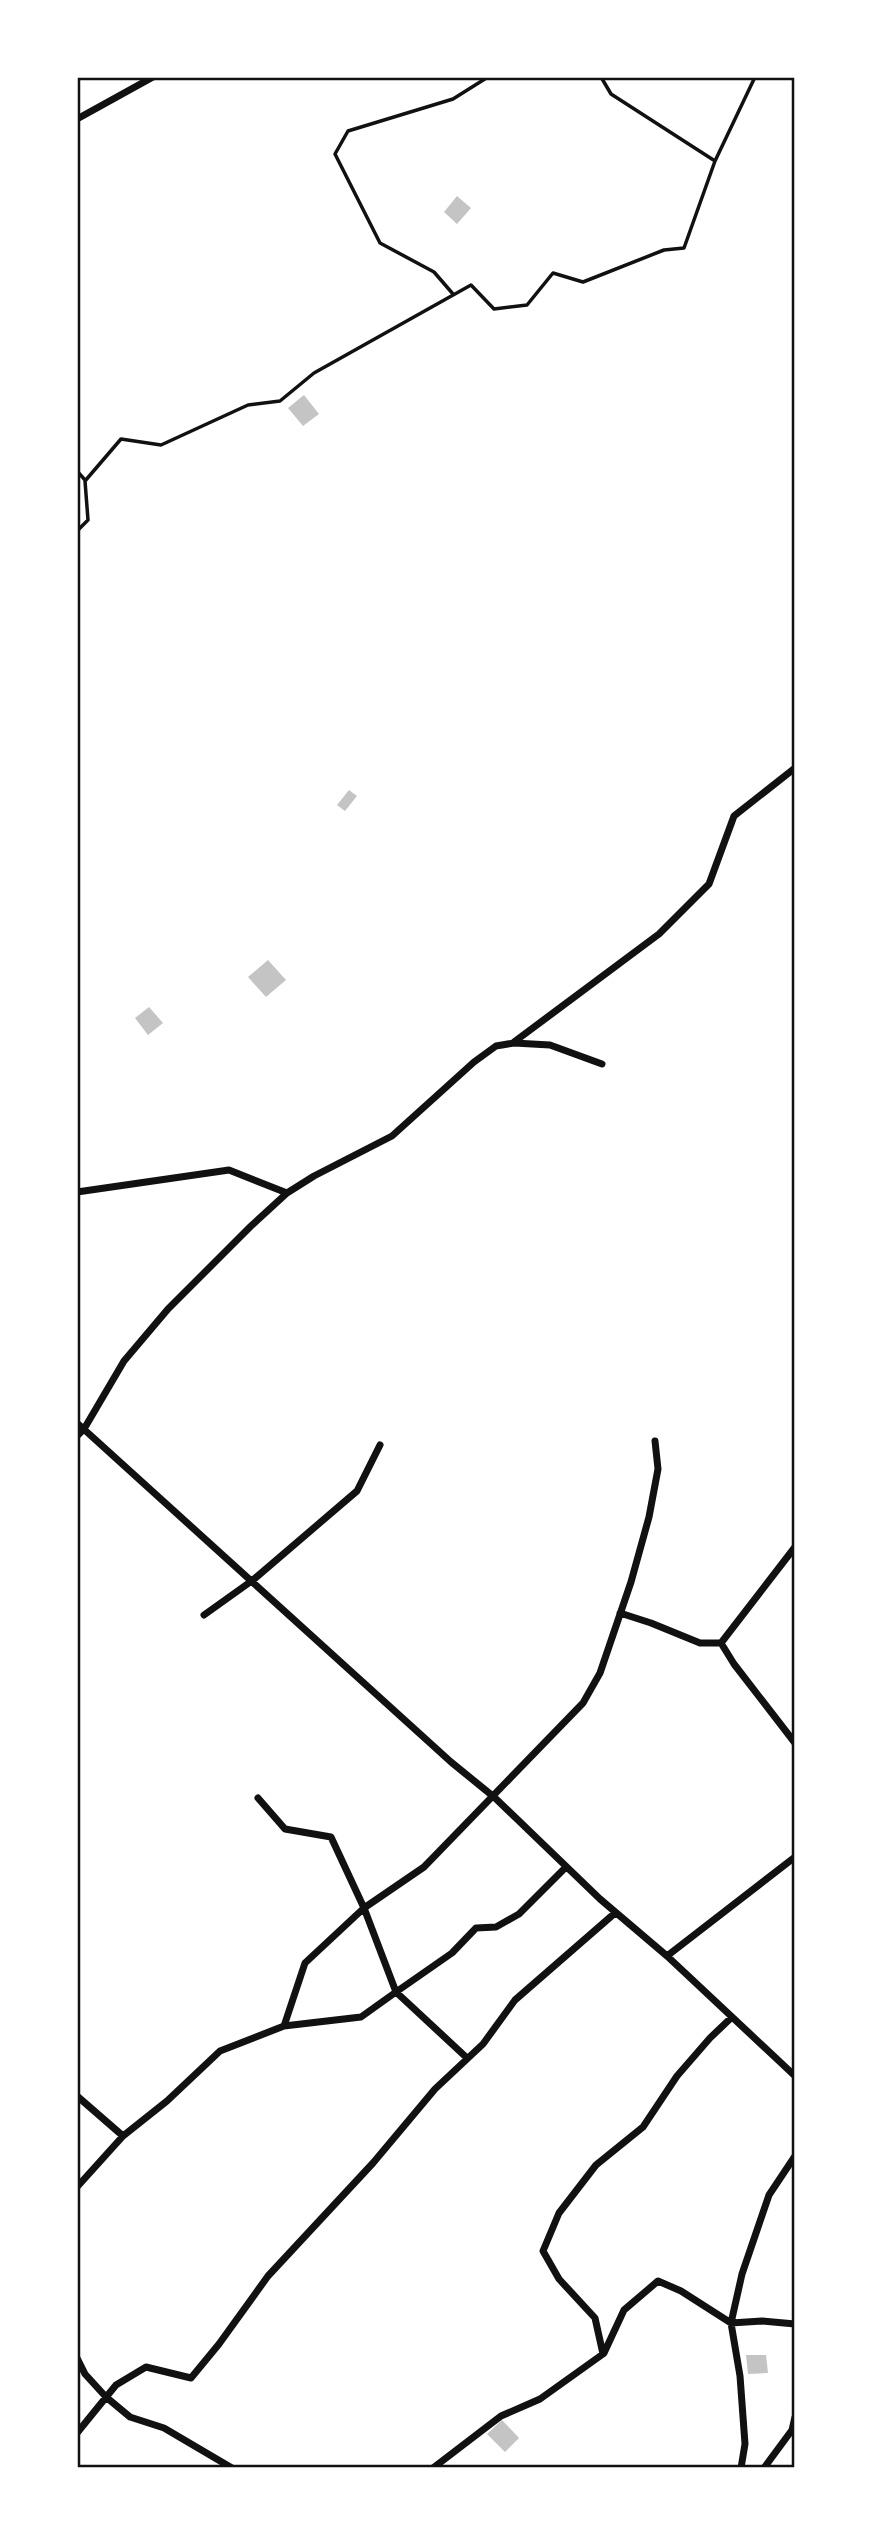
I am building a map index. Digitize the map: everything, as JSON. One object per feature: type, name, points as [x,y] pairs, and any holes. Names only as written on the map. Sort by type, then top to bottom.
[{"type":"street","points":[[77,118],[153,77]]},
{"type":"street","points":[[514,1042],[659,934],[709,884],[734,816],[795,768]]},
{"type":"street","points":[[77,1436],[84,1430],[124,1361],[168,1309],[287,1193],[392,1136],[474,1062],[496,1046],[514,1042],[550,1045],[602,1064]]},
{"type":"street","points":[[77,1192],[229,1170],[287,1193]]},
{"type":"street","points":[[77,1423],[451,1762],[494,1797],[615,1913],[667,1956],[795,2076]]},
{"type":"street","points":[[284,2026],[306,1963],[365,1908],[424,1867],[583,1703],[600,1673],[621,1614],[649,1517],[658,1469],[655,1441]]},
{"type":"street","points":[[204,1615],[253,1580],[357,1491],[380,1445]]},
{"type":"street","points":[[721,1643],[795,1547]]},
{"type":"street","points":[[621,1614],[699,1643],[721,1643]]},
{"type":"street","points":[[721,1643],[795,1743]]},
{"type":"street","points":[[258,1798],[285,1829],[331,1837],[365,1908],[396,1992],[467,2058]]},
{"type":"street","points":[[667,1956],[795,1857]]},
{"type":"street","points":[[77,2188],[123,2136],[167,2101],[220,2051],[284,2026],[361,2018],[452,1952],[476,1928],[496,1927],[519,1914],[566,1867]]},
{"type":"street","points":[[77,2433],[116,2385],[146,2367],[191,2378],[268,2276],[373,2163],[435,2089],[483,2043],[515,2000],[615,1913]]},
{"type":"street","points":[[603,2354],[595,2318],[559,2279],[544,2251],[559,2213],[596,2165],[643,2127],[677,2076],[732,2017]]},
{"type":"street","points":[[77,2096],[123,2136]]},
{"type":"street","points":[[741,2468],[745,2444],[740,2376],[732,2322],[742,2274],[769,2195],[795,2156]]},
{"type":"street","points":[[433,2468],[501,2416],[540,2399],[603,2354],[624,2310],[658,2281],[681,2291],[732,2322],[795,2324]]},
{"type":"street","points":[[77,2358],[85,2374],[106,2397],[130,2417],[164,2428],[232,2468]]},
{"type":"street","points":[[764,2468],[793,2430],[795,2417]]},
{"type":"path","points":[[453,294],[434,272],[380,243],[335,154],[348,131],[453,99],[488,77]]},
{"type":"path","points":[[601,77],[611,94],[715,161]]},
{"type":"path","points":[[85,481],[121,439],[161,445],[248,405],[280,401],[314,373],[471,285],[494,309],[527,305],[553,273],[583,282],[664,250],[684,248],[715,161],[755,77]]},
{"type":"path","points":[[77,471],[85,481],[88,520],[77,531]]},
{"type":"building","points":[[457,196],[471,208],[457,224],[444,212]]},
{"type":"building","points":[[304,395],[319,414],[303,426],[288,408]]},
{"type":"building","points":[[349,790],[357,796],[345,811],[337,805]]},
{"type":"building","points":[[268,960],[286,980],[266,997],[248,977]]},
{"type":"building","points":[[149,1007],[163,1023],[148,1035],[135,1018]]},
{"type":"building","points":[[746,2355],[766,2355],[768,2373],[748,2374]]},
{"type":"building","points":[[502,2420],[519,2438],[505,2452],[487,2434]]}]
